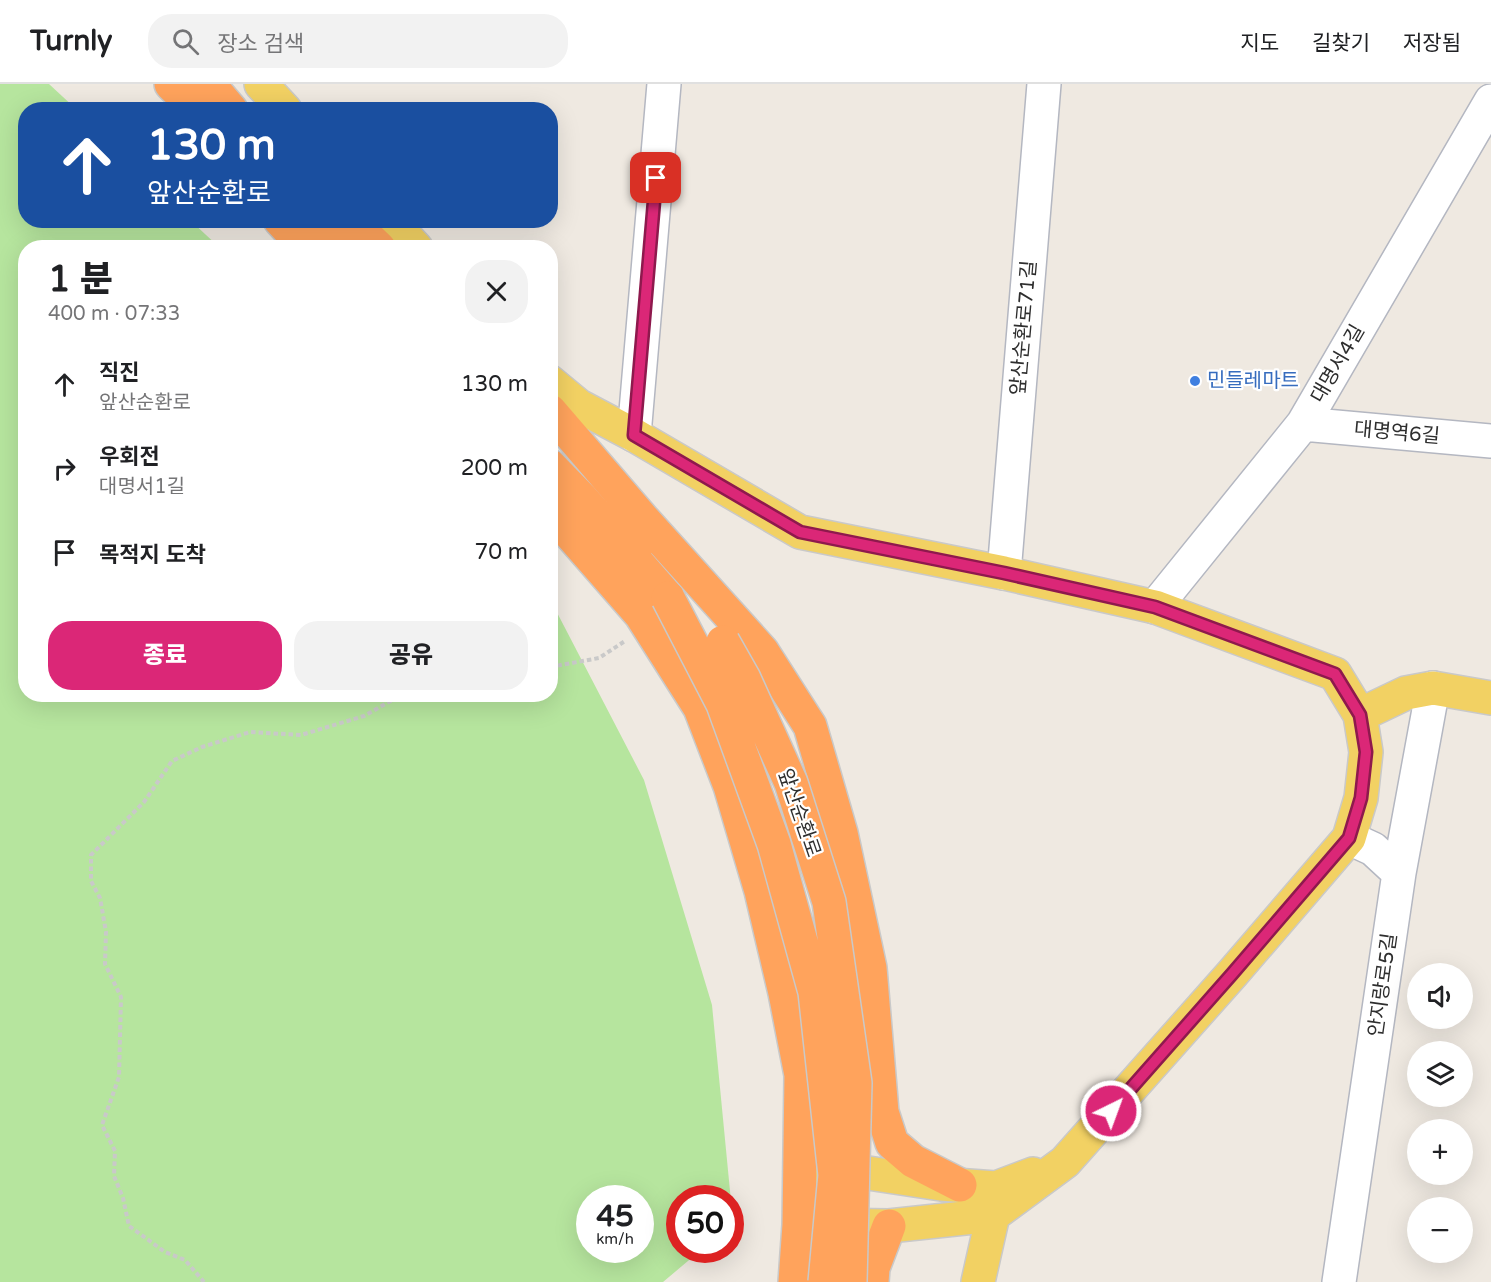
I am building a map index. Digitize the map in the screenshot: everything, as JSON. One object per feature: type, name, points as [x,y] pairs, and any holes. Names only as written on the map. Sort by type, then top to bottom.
[{"type":"highway","points":[[163,84],[176,102]]},
{"type":"highway","points":[[171,84],[190,102]]},
{"type":"highway","points":[[209,84],[224,102]]},
{"type":"highway","points":[[287,228],[299,240]]},
{"type":"highway","points":[[325,228],[336,240]]},
{"type":"highway","points":[[358,228],[371,240]]},
{"type":"highway","name":"앞산순환로","points":[[558,420],[642,518],[723,642],[744,679],[791,783],[829,902],[855,1083],[850,1282]]},
{"type":"highway","name":"앞산순환로","points":[[558,474],[668,598],[723,704],[774,844],[814,992],[835,1175],[825,1282]]},
{"type":"highway","points":[[642,518],[762,651],[810,726],[841,834],[870,968],[882,1112],[892,1143],[913,1161],[960,1185]]},
{"type":"highway","points":[[558,520],[641,615],[654,635],[700,708],[730,786],[761,891],[801,1075],[799,1225],[795,1282]]},
{"type":"highway","points":[[872,1282],[873,1268],[889,1226]]},
{"type":"main road","points":[[261,84],[278,102]]},
{"type":"main road","points":[[397,228],[409,240]]},
{"type":"main road","points":[[558,389],[579,406],[634,435],[800,532],[1004,573],[1155,607],[1335,674],[1360,715],[1366,752],[1361,798],[1349,838],[1065,1162],[993,1215],[889,1226],[799,1225]]},
{"type":"main road","points":[[1360,715],[1406,693],[1433,688],[1491,698]]},
{"type":"main road","points":[[799,1173],[868,1173],[996,1188],[1065,1162]]},
{"type":"main road","points":[[960,1185],[993,1215]]},
{"type":"main road","points":[[978,1282],[993,1215]]},
{"type":"street","points":[[634,435],[664,84]]},
{"type":"street","name":"앞산순환로71길","points":[[1004,573],[1044,84]]},
{"type":"street","name":"대명서4길","points":[[1155,607],[1303,424],[1491,101]]},
{"type":"street","name":"대명역6길","points":[[1303,424],[1491,441]]},
{"type":"street","name":"안지랑로5길","points":[[1339,1282],[1399,873],[1433,688]]},
{"type":"street","points":[[1349,838],[1373,849],[1399,873]]},
{"type":"path","points":[[558,666],[599,658],[630,638],[654,635]]},
{"type":"path","points":[[204,1282],[185,1260],[165,1252],[129,1226],[123,1198],[114,1176],[115,1151],[102,1125],[119,1077],[121,997],[105,964],[106,932],[100,898],[91,881],[91,855],[144,802],[172,761],[202,747],[250,732],[301,735],[364,716],[389,702]]},
{"type":"green space","points":[[0,84],[49,84],[68,102],[18,102],[18,228],[199,228],[211,240],[18,240],[18,702],[558,702],[558,614],[644,780],[712,1005],[729,1185],[666,1185],[666,1263],[686,1263],[663,1282],[0,1282]]},
{"type":"place","name":"민들레마트","points":[[1195,381]]},
{"type":"route","points":[[656,178],[634,435],[800,532],[1004,573],[1155,607],[1335,674],[1360,715],[1366,752],[1361,798],[1349,838],[1111,1111]]}]
